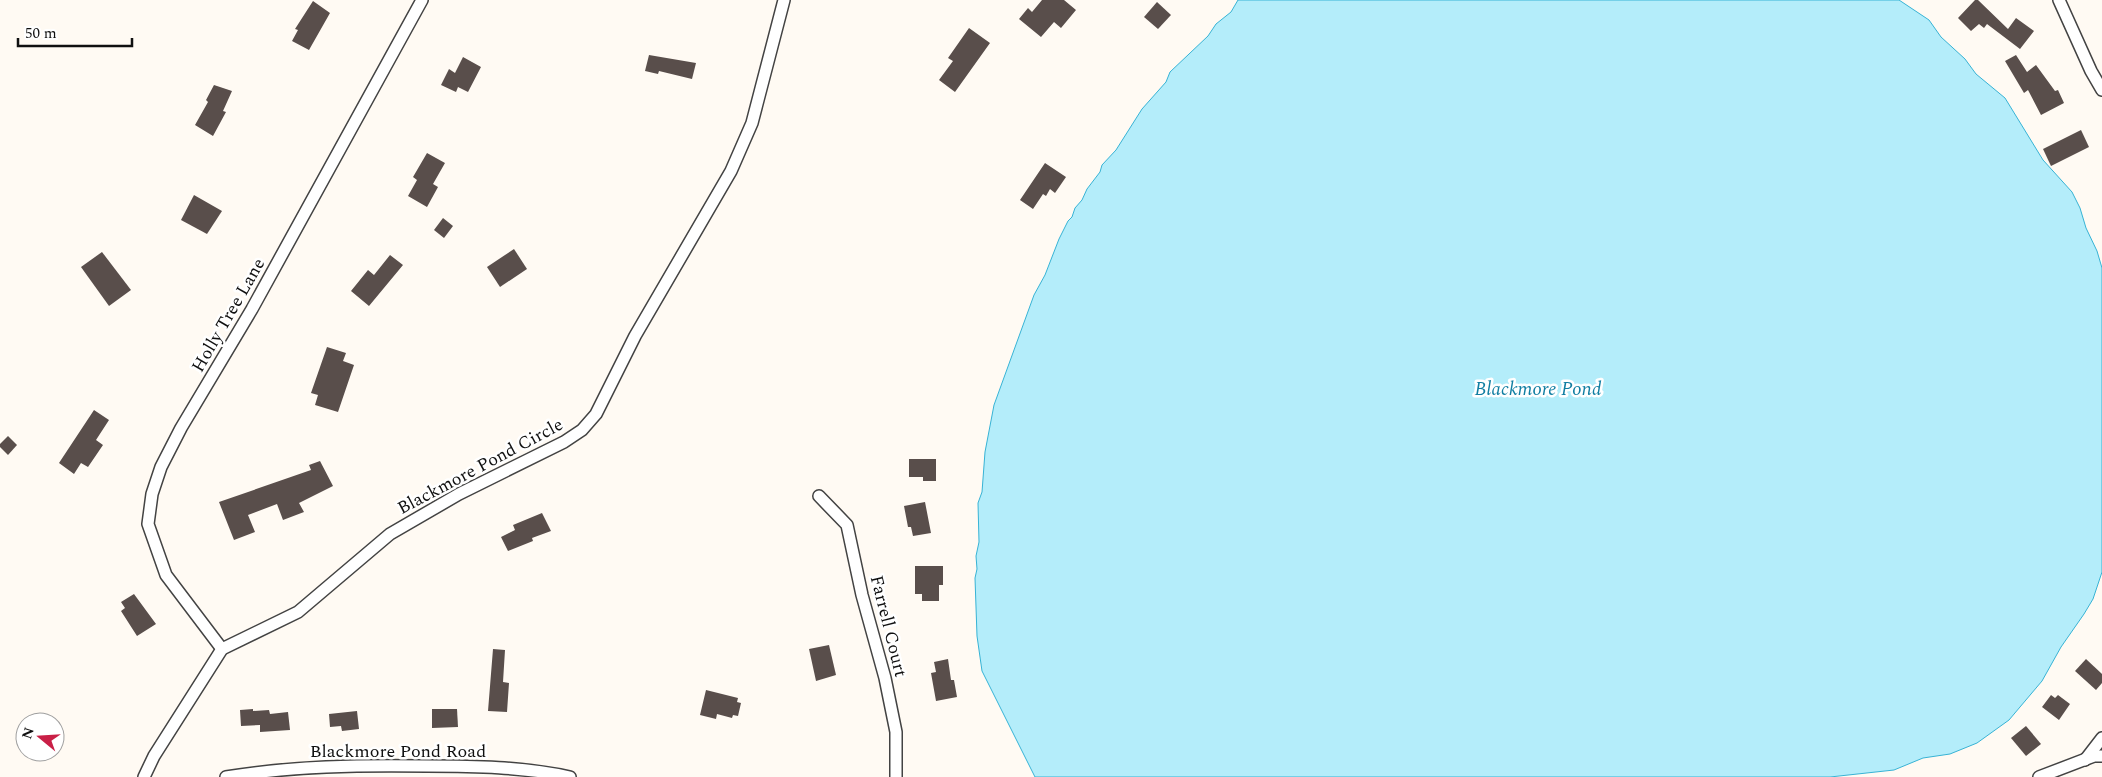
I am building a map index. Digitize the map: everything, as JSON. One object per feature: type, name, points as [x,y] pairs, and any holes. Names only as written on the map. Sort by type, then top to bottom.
[{"type":"street","name":"Holly Tree Lane","points":[[222,649],[166,575],[148,524],[152,494],[162,467],[182,428],[252,309],[422,0]]},
{"type":"street","name":"Blackmore Pond Circle","points":[[222,649],[298,612],[390,534],[459,494],[564,442],[582,430],[596,414],[635,336],[731,171],[752,122],[784,0]]},
{"type":"street","points":[[2059,0],[2091,71],[2102,90]]},
{"type":"street","name":"Farrell Court","points":[[819,496],[847,525],[862,595],[886,678],[896,732],[896,777]]},
{"type":"street","points":[[144,777],[154,756],[222,649]]},
{"type":"street","points":[[2085,760],[2102,738]]},
{"type":"street","points":[[2039,777],[2085,760],[2102,756]]},
{"type":"street","name":"Blackmore Pond Road","points":[[226,777],[253,772],[375,765],[479,766],[570,777]]},
{"type":"water","name":"Blackmore Pond","points":[[1238,0],[1899,0],[1929,20],[1941,37],[1965,59],[1976,74],[2005,98],[2043,160],[2072,192],[2097,251],[2102,268],[2102,572],[2093,599],[2061,647],[2042,681],[2009,720],[1977,743],[1950,754],[1923,758],[1894,770],[1830,777],[1035,777],[982,671],[977,636],[975,578],[979,542],[978,503],[982,492],[985,452],[994,405],[1034,295],[1075,208],[1100,172],[1102,165],[1116,150],[1142,109],[1166,82],[1170,72],[1208,36],[1216,24],[1231,12]]},
{"type":"building","points":[[1042,0],[1064,0],[1076,10],[1061,28],[1054,22],[1041,37],[1019,19],[1028,8],[1032,12]]},
{"type":"building","points":[[1975,0],[1978,0],[2008,29],[2016,18],[2034,31],[2020,49],[1987,24],[1984,28],[1979,24],[1971,31],[1958,18]]},
{"type":"building","points":[[313,1],[330,13],[309,50],[292,41],[298,30],[295,29]]},
{"type":"building","points":[[1157,2],[1171,15],[1158,29],[1144,17]]},
{"type":"building","points":[[969,28],[990,43],[955,92],[939,80],[953,61],[948,58]]},
{"type":"building","points":[[649,55],[696,63],[692,79],[659,71],[658,74],[645,71]]},
{"type":"building","points":[[2016,55],[2027,72],[2036,65],[2055,91],[2058,90],[2064,103],[2041,115],[2028,90],[2024,93],[2005,61]]},
{"type":"building","points":[[463,57],[481,67],[468,92],[458,87],[456,92],[441,85],[449,69],[455,73]]},
{"type":"building","points":[[214,85],[232,91],[223,111],[226,112],[213,136],[195,125],[208,102],[206,100]]},
{"type":"building","points":[[2081,130],[2089,147],[2051,166],[2043,149]]},
{"type":"building","points":[[427,153],[445,163],[433,184],[438,187],[427,207],[408,196],[417,180],[413,177]]},
{"type":"building","points":[[1045,163],[1066,177],[1055,193],[1050,189],[1046,196],[1043,194],[1033,209],[1020,200]]},
{"type":"building","points":[[194,195],[222,211],[207,234],[181,220]]},
{"type":"building","points":[[443,218],[453,226],[444,238],[434,230]]},
{"type":"building","points":[[514,249],[527,269],[500,287],[487,267]]},
{"type":"building","points":[[102,252],[131,290],[109,306],[81,267]]},
{"type":"building","points":[[390,255],[403,265],[369,306],[351,291],[368,270],[374,275]]},
{"type":"building","points":[[327,347],[346,353],[343,361],[354,365],[338,412],[315,405],[318,395],[311,393]]},
{"type":"building","points":[[94,410],[109,420],[96,440],[103,445],[88,467],[81,463],[74,474],[59,463]]},
{"type":"building","points":[[8,436],[17,445],[8,455],[0,447],[0,444]]},
{"type":"building","points":[[909,459],[936,459],[936,481],[923,481],[923,477],[909,477]]},
{"type":"building","points":[[320,461],[333,486],[299,503],[304,512],[283,520],[277,504],[248,515],[255,532],[234,540],[219,502],[311,470],[309,465]]},
{"type":"building","points":[[925,502],[931,533],[913,536],[911,527],[908,527],[904,506]]},
{"type":"building","points":[[542,513],[551,531],[532,538],[533,541],[508,551],[501,537],[515,530],[513,525]]},
{"type":"building","points":[[915,566],[943,566],[943,585],[939,585],[939,601],[922,601],[922,594],[915,594]]},
{"type":"building","points":[[134,594],[156,624],[137,636],[121,611],[125,608],[121,602]]},
{"type":"building","points":[[829,645],[836,675],[816,681],[809,649]]},
{"type":"building","points":[[493,649],[505,650],[503,682],[509,683],[507,712],[488,711]]},
{"type":"building","points":[[948,659],[951,680],[954,680],[957,697],[936,701],[931,673],[936,672],[934,662]]},
{"type":"building","points":[[2086,659],[2102,674],[2102,683],[2096,690],[2075,671]]},
{"type":"building","points":[[706,690],[738,698],[737,702],[741,703],[738,716],[733,715],[732,718],[717,714],[716,719],[700,715]]},
{"type":"building","points":[[2051,695],[2055,698],[2058,695],[2070,704],[2059,720],[2042,707]]},
{"type":"building","points":[[253,709],[253,711],[269,710],[270,714],[288,712],[290,730],[260,732],[260,725],[241,726],[240,710]]},
{"type":"building","points":[[432,709],[457,709],[458,727],[432,728]]},
{"type":"building","points":[[357,711],[359,729],[342,731],[341,726],[330,727],[329,714]]},
{"type":"building","points":[[2026,726],[2041,744],[2026,756],[2011,738]]}]
